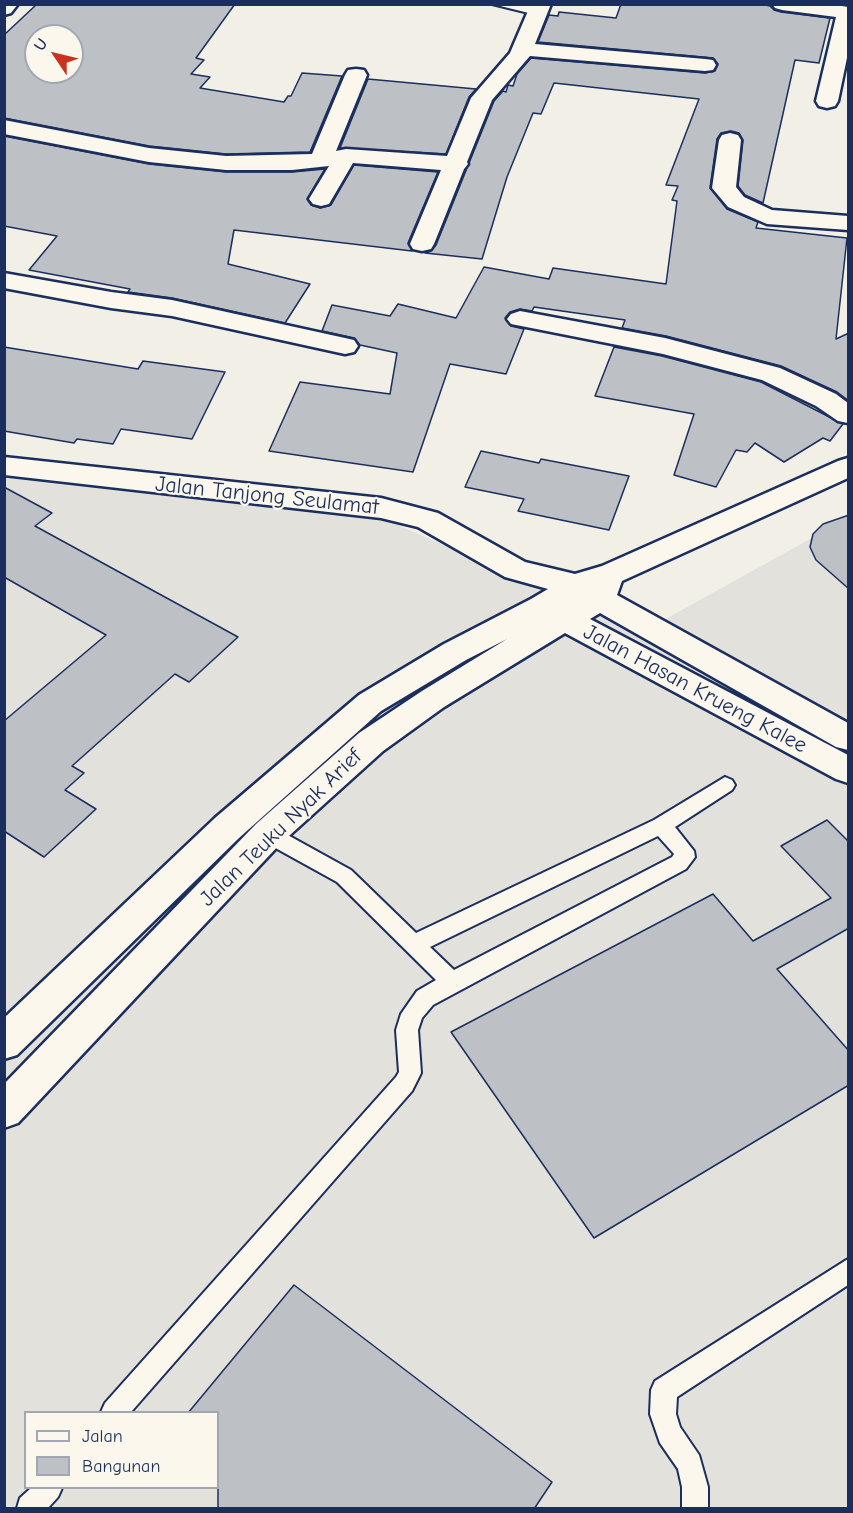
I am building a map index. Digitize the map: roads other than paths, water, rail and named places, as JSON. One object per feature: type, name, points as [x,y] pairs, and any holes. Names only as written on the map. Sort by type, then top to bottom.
[{"type":"street","points":[[4,9],[8,4]]},
{"type":"street","points":[[782,4],[848,11],[827,101]]},
{"type":"street","points":[[422,244],[482,98],[523,50],[539,8]]},
{"type":"street","points":[[523,50],[705,65]]},
{"type":"street","points":[[321,160],[356,75]]},
{"type":"street","points":[[4,127],[149,155],[226,164],[292,164],[346,156],[456,164]]},
{"type":"street","points":[[730,140],[724,188],[735,202],[767,217],[849,223]]},
{"type":"street","points":[[321,200],[346,156]]},
{"type":"street","points":[[4,280],[111,300],[172,308],[345,346]]},
{"type":"street","points":[[520,319],[665,346],[771,374],[826,400],[849,415]]},
{"type":"street","name":"Jalan Tanjong Seulamat","points":[[4,466],[381,508],[428,520],[516,570],[596,586]]},
{"type":"street","name":"Jalan Teuku Nyak Arief","points":[[4,1111],[268,834],[371,742],[493,661],[554,613],[596,586],[849,467]]},
{"type":"street","name":"Jalan Tanjong Seulamat","points":[[516,570],[554,613]]},
{"type":"street","name":"Jalan Hasan Krueng Kalee","points":[[596,586],[849,738]]},
{"type":"street","name":"Jalan Teuku Nyak Arief","points":[[4,1043],[227,828],[370,703],[455,652],[554,613]]},
{"type":"street","name":"Jalan Hasan Krueng Kalee","points":[[554,613],[849,770]]},
{"type":"lane","points":[[498,4],[539,8]]},
{"type":"lane","points":[[413,945],[661,826],[725,785]]},
{"type":"lane","points":[[116,1411],[404,1084],[410,1073],[407,1029],[412,1014],[425,998],[679,863],[685,857],[684,851],[661,826]]},
{"type":"lane","points":[[268,834],[344,876],[452,982]]},
{"type":"lane","points":[[695,1509],[695,1486],[690,1464],[669,1434],[663,1414],[664,1390],[849,1271]]},
{"type":"lane","points":[[30,1509],[48,1489]]}]
